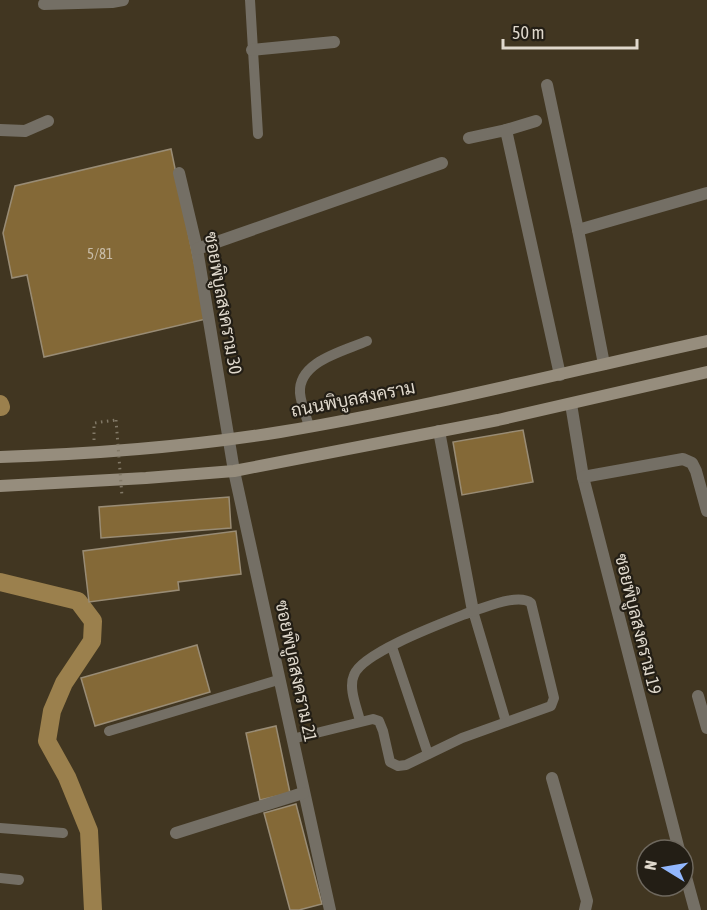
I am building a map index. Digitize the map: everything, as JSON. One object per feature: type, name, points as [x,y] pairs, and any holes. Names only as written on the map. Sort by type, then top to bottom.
[{"type":"main road","name":"ถนนพิบูลสงคราม","points":[[0,457],[93,454],[228,439],[309,426],[560,375],[707,341]]},
{"type":"main road","points":[[0,486],[126,480],[234,471],[571,404],[707,372]]},
{"type":"street","points":[[44,4],[123,0]]},
{"type":"street","points":[[252,50],[334,42]]},
{"type":"street","points":[[546,85],[578,230],[604,364]]},
{"type":"street","points":[[0,130],[25,131],[48,120]]},
{"type":"street","points":[[469,138],[536,121]]},
{"type":"street","points":[[506,130],[560,375]]},
{"type":"street","points":[[197,249],[442,163]]},
{"type":"street","name":"ซอยพิบูลสงคราม 30","points":[[179,173],[197,249],[228,439]]},
{"type":"street","points":[[578,230],[707,193]]},
{"type":"street","name":"ซอยพิบูลสงคราม 19","points":[[571,404],[583,477],[676,838]]},
{"type":"street","points":[[439,431],[473,611]]},
{"type":"street","name":"ซอยพิบูลสงคราม 21","points":[[228,439],[278,680],[330,910]]},
{"type":"street","points":[[583,477],[683,459],[692,463],[696,471],[707,511]]},
{"type":"street","points":[[698,696],[707,728]]},
{"type":"street","points":[[552,778],[587,901],[585,910]]},
{"type":"street","points":[[176,833],[303,793]]},
{"type":"lane","points":[[250,0],[258,135]]},
{"type":"lane","points":[[309,426],[300,393],[302,380],[309,370],[321,361],[367,341]]},
{"type":"lane","points":[[292,739],[373,719],[379,721],[383,731],[390,762],[398,766],[406,765],[462,738],[551,706],[554,698],[531,603],[526,599],[518,598],[473,611],[423,631],[363,663],[354,673],[351,683],[360,721]]},
{"type":"lane","points":[[473,611],[506,722]]},
{"type":"lane","points":[[392,646],[428,754]]},
{"type":"lane","points":[[109,731],[278,680]]},
{"type":"lane","points":[[0,828],[63,833]]},
{"type":"lane","points":[[0,878],[19,880]]},
{"type":"path","points":[[94,423],[116,420],[122,496]]},
{"type":"building","points":[[171,149],[206,319],[44,357],[27,275],[12,278],[3,233],[15,186]]},
{"type":"building","points":[[523,430],[533,482],[462,495],[453,442]]},
{"type":"building","points":[[229,497],[231,528],[101,538],[99,507]]},
{"type":"building","points":[[236,531],[241,574],[178,582],[179,590],[89,602],[83,551]]},
{"type":"building","points":[[197,645],[210,692],[95,726],[81,678]]},
{"type":"building","points":[[276,726],[290,793],[260,800],[246,733]]},
{"type":"building","points":[[296,804],[322,904],[290,910],[264,813]]},
{"type":"waterway","points":[[0,582],[78,601],[93,621],[92,641],[64,683],[52,711],[47,741],[67,777],[89,831],[93,910]]}]
